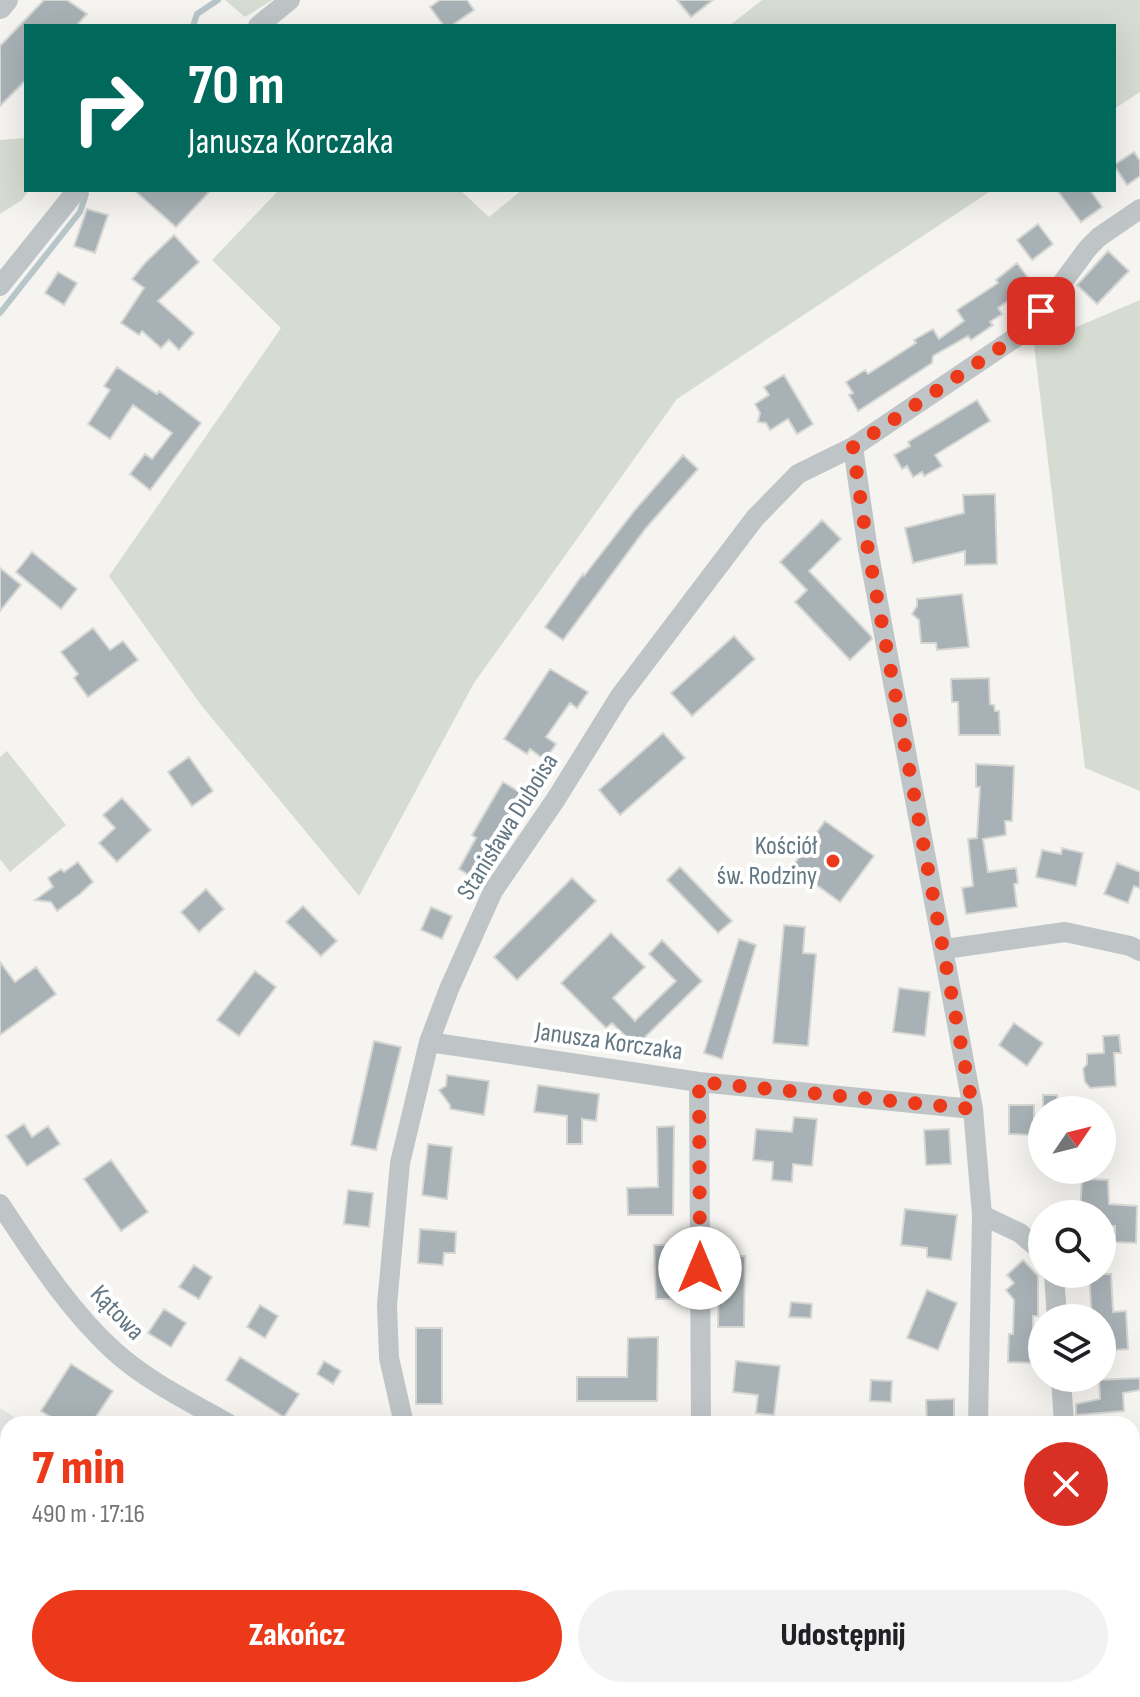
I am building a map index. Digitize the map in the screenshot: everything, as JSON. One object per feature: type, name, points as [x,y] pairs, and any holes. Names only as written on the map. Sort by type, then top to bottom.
[{"type":"street","points":[[0,7],[6,0]]},
{"type":"street","points":[[260,24],[290,0]]},
{"type":"street","points":[[0,286],[75,192]]},
{"type":"street","name":"Stanisława Duboisa","points":[[402,1416],[389,1358],[387,1305],[400,1163],[429,1042],[493,891],[556,799],[620,696],[755,518],[798,474],[853,447],[1028,329],[1088,248],[1140,209]]},
{"type":"street","points":[[853,447],[867,544],[973,1109],[982,1215],[978,1416]]},
{"type":"street","points":[[945,949],[1065,932],[1140,951]]},
{"type":"street","name":"Janusza Korczaka","points":[[429,1042],[699,1082],[973,1109]]},
{"type":"street","points":[[699,1082],[701,1416]]},
{"type":"street","name":"Kątowa","points":[[0,1204],[84,1322],[116,1353],[152,1380],[215,1416]]},
{"type":"street","points":[[982,1215],[1028,1240]]},
{"type":"street","points":[[1062,1392],[1063,1416]]},
{"type":"shaded area","points":[[225,0],[272,0],[245,17]]},
{"type":"shaded area","points":[[762,0],[1140,0],[1140,92],[1116,108],[1116,24],[732,24]]},
{"type":"shaded area","points":[[24,138],[24,192],[28,192],[22,200],[0,214],[0,140]]},
{"type":"shaded area","points":[[277,192],[462,192],[489,217],[520,192],[989,192],[677,399],[474,683],[359,896],[201,705],[109,576],[281,328],[212,260]]},
{"type":"shaded area","points":[[1140,300],[1140,791],[1085,768],[1034,345]]},
{"type":"shaded area","points":[[7,751],[66,825],[10,872],[0,859],[0,757]]},
{"type":"shaded area","points":[[0,1408],[12,1416],[0,1416]]},
{"type":"building","points":[[44,0],[67,0],[87,14],[78,24],[24,24],[24,82],[0,106],[0,46]]},
{"type":"building","points":[[440,0],[467,0],[474,10],[454,24],[443,24],[430,7]]},
{"type":"building","points":[[677,0],[713,0],[691,17]]},
{"type":"building","points":[[1134,152],[1140,161],[1140,176],[1127,185],[1116,164]]},
{"type":"building","points":[[136,192],[209,192],[176,227]]},
{"type":"building","points":[[1058,192],[1091,192],[1102,207],[1081,222]]},
{"type":"building","points":[[87,209],[108,215],[95,253],[74,246]]},
{"type":"building","points":[[1038,224],[1053,244],[1032,260],[1017,240]]},
{"type":"building","points":[[174,235],[199,262],[158,301],[194,333],[179,350],[169,340],[161,348],[142,331],[139,335],[121,323],[144,288],[132,279]]},
{"type":"building","points":[[1108,251],[1129,271],[1097,304],[1077,285]]},
{"type":"building","points":[[1017,263],[1032,283],[998,308],[1002,314],[990,322],[993,325],[971,340],[968,336],[933,356],[932,363],[858,411],[846,382],[865,370],[868,374],[933,329],[939,339],[964,321],[957,310],[998,283],[996,280]]},
{"type":"building","points":[[58,272],[77,283],[64,305],[45,293]]},
{"type":"building","points":[[117,367],[157,394],[159,391],[201,423],[150,490],[130,474],[145,454],[152,459],[172,433],[133,405],[110,439],[88,424],[110,390],[104,386]]},
{"type":"building","points":[[784,375],[813,424],[797,434],[788,419],[770,430],[766,423],[758,422],[760,413],[755,404],[769,395],[764,387]]},
{"type":"building","points":[[977,400],[990,421],[935,455],[942,466],[924,476],[922,472],[913,477],[907,466],[902,469],[894,455],[910,446],[908,442]]},
{"type":"building","points":[[683,455],[698,469],[646,528],[563,640],[545,627],[583,574]]},
{"type":"building","points":[[995,494],[997,564],[965,565],[965,551],[913,563],[905,528],[964,513],[963,495]]},
{"type":"building","points":[[822,520],[841,539],[809,571],[872,639],[850,660],[795,602],[807,590],[780,562]]},
{"type":"building","points":[[32,552],[77,589],[61,609],[16,572]]},
{"type":"building","points":[[0,568],[21,585],[0,611]]},
{"type":"building","points":[[962,594],[969,647],[937,650],[936,643],[921,643],[919,620],[912,614],[917,599]]},
{"type":"building","points":[[93,628],[110,650],[123,641],[138,660],[88,697],[74,678],[78,674],[61,652]]},
{"type":"building","points":[[734,636],[755,659],[692,716],[671,693]]},
{"type":"building","points":[[550,669],[588,692],[577,708],[570,703],[546,737],[556,744],[545,760],[530,749],[527,754],[504,739]]},
{"type":"building","points":[[989,678],[990,704],[994,705],[995,711],[999,711],[1000,735],[959,735],[958,702],[952,702],[951,679]]},
{"type":"building","points":[[663,733],[685,758],[620,815],[599,790]]},
{"type":"building","points":[[189,757],[213,791],[192,806],[168,772]]},
{"type":"building","points":[[976,764],[1014,766],[1012,821],[1005,821],[1006,835],[983,839],[988,872],[1016,868],[1018,883],[1014,884],[1017,907],[966,914],[962,888],[973,886],[968,839],[977,838],[980,787],[976,787]]},
{"type":"building","points":[[503,782],[528,797],[477,880],[459,869],[476,838],[472,835]]},
{"type":"building","points":[[122,798],[151,830],[117,862],[99,843],[115,828],[103,815]]},
{"type":"building","name":"Kościół św. Rodziny","points":[[825,821],[874,856],[840,902],[792,867]]},
{"type":"building","points":[[1062,848],[1083,853],[1076,886],[1036,877],[1042,850],[1061,854]]},
{"type":"building","points":[[78,862],[93,882],[80,894],[57,911],[51,902],[35,900],[53,887],[48,878]]},
{"type":"building","points":[[1117,863],[1140,872],[1140,888],[1134,886],[1128,903],[1104,894]]},
{"type":"building","points":[[680,867],[732,921],[718,933],[667,880]]},
{"type":"building","points":[[572,878],[596,901],[517,980],[494,957]]},
{"type":"building","points":[[206,889],[224,909],[199,932],[181,912]]},
{"type":"building","points":[[303,906],[337,941],[321,956],[286,922]]},
{"type":"building","points":[[431,907],[452,916],[442,939],[421,930]]},
{"type":"building","points":[[784,925],[805,927],[803,953],[816,954],[808,1046],[773,1043]]},
{"type":"building","points":[[611,933],[645,967],[613,998],[635,1021],[676,981],[649,954],[662,940],[702,981],[636,1046],[612,1023],[606,1028],[561,983]]},
{"type":"building","points":[[739,939],[756,945],[722,1059],[704,1053]]},
{"type":"building","points":[[0,962],[15,982],[36,967],[56,994],[0,1035]]},
{"type":"building","points":[[255,971],[276,987],[239,1036],[217,1020]]},
{"type":"building","points":[[899,988],[930,992],[925,1036],[893,1032]]},
{"type":"building","points":[[1014,1023],[1043,1043],[1027,1066],[999,1045]]},
{"type":"building","points":[[1119,1035],[1121,1053],[1114,1053],[1116,1086],[1090,1088],[1085,1082],[1083,1069],[1087,1064],[1087,1054],[1104,1053],[1103,1036]]},
{"type":"building","points":[[374,1041],[401,1047],[376,1150],[351,1145]]},
{"type":"building","points":[[447,1075],[489,1081],[484,1115],[450,1109],[439,1090],[446,1086]]},
{"type":"building","points":[[538,1085],[599,1094],[596,1121],[582,1119],[582,1144],[567,1144],[567,1116],[534,1112]]},
{"type":"building","points":[[1009,1105],[1028,1105],[1028,1135],[1009,1134]]},
{"type":"building","points":[[794,1117],[817,1119],[812,1166],[793,1164],[792,1182],[772,1180],[773,1162],[753,1160],[756,1129],[792,1132]]},
{"type":"building","points":[[24,1124],[32,1137],[48,1126],[60,1144],[27,1166],[6,1136]]},
{"type":"building","points":[[674,1126],[673,1215],[628,1215],[627,1188],[658,1187],[657,1127]]},
{"type":"building","points":[[949,1129],[951,1164],[926,1165],[924,1130]]},
{"type":"building","points":[[428,1144],[452,1147],[447,1199],[422,1195]]},
{"type":"building","points":[[111,1160],[148,1212],[121,1231],[84,1179]]},
{"type":"building","points":[[1082,1184],[1108,1184],[1109,1200],[1081,1200]]},
{"type":"building","points":[[348,1190],[373,1193],[369,1227],[344,1224]]},
{"type":"building","points":[[1116,1204],[1137,1206],[1136,1243],[1116,1242]]},
{"type":"building","points":[[905,1209],[957,1215],[951,1260],[927,1257],[927,1248],[901,1245]]},
{"type":"building","points":[[420,1229],[456,1232],[455,1253],[444,1253],[443,1265],[418,1263]]},
{"type":"building","points":[[654,1245],[681,1245],[683,1299],[656,1299]]},
{"type":"building","points":[[719,1256],[745,1256],[744,1327],[718,1327]]},
{"type":"building","points":[[1023,1260],[1028,1265],[1028,1288],[1038,1288],[1038,1304],[1028,1304],[1028,1363],[1008,1362],[1014,1300],[1006,1290],[1014,1283],[1007,1275]]},
{"type":"building","points":[[194,1265],[212,1277],[199,1299],[179,1287]]},
{"type":"building","points":[[1090,1288],[1112,1288],[1113,1304],[1091,1304]]},
{"type":"building","points":[[927,1290],[957,1303],[938,1350],[907,1338]]},
{"type":"building","points":[[791,1302],[812,1304],[811,1318],[789,1317]]},
{"type":"building","points":[[260,1305],[278,1316],[265,1338],[247,1327]]},
{"type":"building","points":[[164,1309],[186,1323],[171,1347],[148,1333]]},
{"type":"building","points":[[1126,1311],[1128,1349],[1116,1350],[1116,1312]]},
{"type":"building","points":[[416,1328],[442,1328],[442,1404],[416,1404]]},
{"type":"building","points":[[658,1337],[657,1401],[577,1401],[577,1377],[627,1377],[628,1338]]},
{"type":"building","points":[[240,1357],[299,1394],[282,1416],[226,1380]]},
{"type":"building","points":[[324,1361],[341,1371],[333,1384],[317,1374]]},
{"type":"building","points":[[736,1361],[780,1366],[774,1415],[756,1413],[758,1395],[733,1392]]},
{"type":"building","points":[[71,1364],[113,1391],[96,1416],[49,1416],[41,1411]]},
{"type":"building","points":[[1140,1378],[1140,1390],[1123,1393],[1124,1411],[1076,1415],[1076,1404],[1100,1399],[1100,1392],[1116,1392],[1116,1379]]},
{"type":"building","points":[[871,1380],[892,1381],[891,1402],[870,1401]]},
{"type":"building","points":[[954,1399],[954,1416],[927,1416],[926,1400]]},
{"type":"waterway","points":[[194,24],[197,14],[218,0]]},
{"type":"waterway","points":[[0,313],[80,212],[86,194]]},
{"type":"place","name":"Kościół św. Rodziny","points":[[833,861]]},
{"type":"route","points":[[700,1268],[699,1082],[973,1109],[867,544],[853,447],[1028,329],[1041,311]]}]
